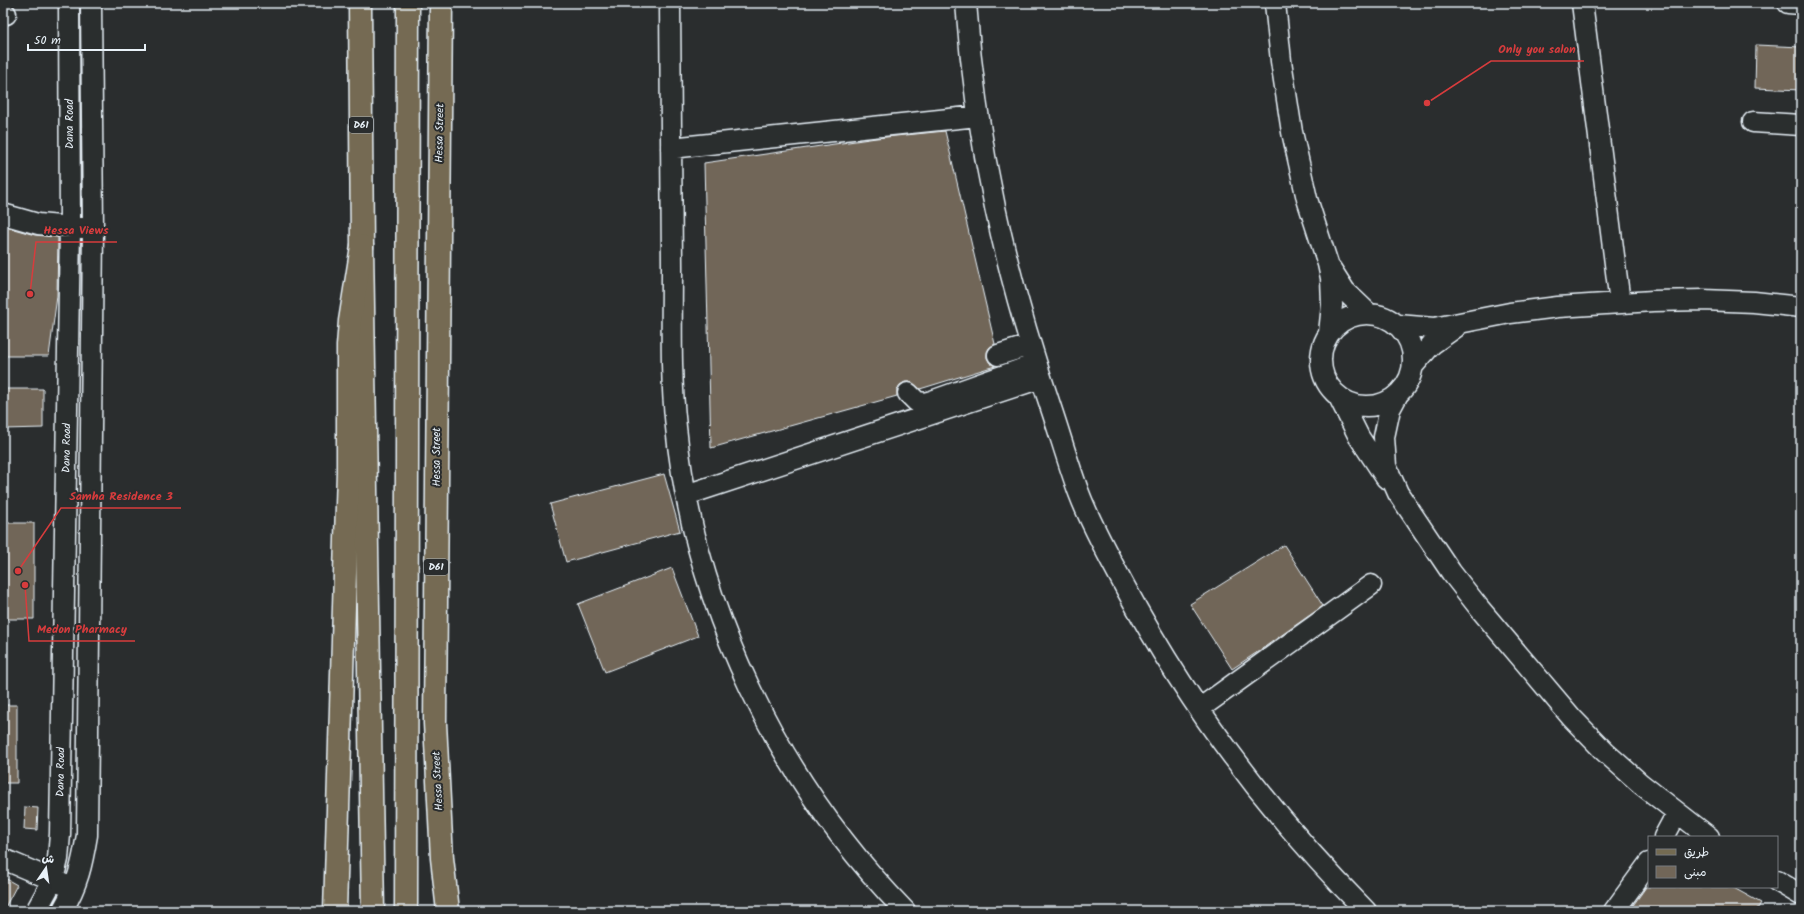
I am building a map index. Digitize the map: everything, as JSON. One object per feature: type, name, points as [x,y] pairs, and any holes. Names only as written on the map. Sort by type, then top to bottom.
[{"type":"main road","name":"D61","points":[[360,3],[362,246],[373,911]]},
{"type":"main road","points":[[406,911],[408,3]]},
{"type":"main road","name":"Hessa Street","points":[[441,3],[435,723],[442,858],[448,911]]},
{"type":"main road","points":[[335,911],[348,471],[348,346],[350,321],[362,246]]},
{"type":"street","name":"Dana Road","points":[[36,911],[54,880],[60,834],[70,228],[69,3]]},
{"type":"street","name":"Dana Road","points":[[62,911],[74,889],[83,861],[87,835],[93,229],[92,3]]},
{"type":"street","points":[[670,3],[672,388],[676,428],[686,495],[698,545],[722,622],[746,679],[773,734],[816,803],[840,836],[905,911]]},
{"type":"street","points":[[966,3],[978,116],[1001,240],[1030,345],[1079,494],[1096,531],[1144,622],[1199,709],[1253,784],[1283,820],[1366,911]]},
{"type":"street","points":[[1275,3],[1285,90],[1295,145],[1307,199],[1328,264],[1332,292],[1329,332],[1321,351],[1322,372],[1331,390],[1339,397],[1355,405],[1364,406],[1383,404],[1396,396],[1406,386],[1411,376],[1413,354],[1411,344],[1406,334],[1398,326],[1379,315],[1368,313],[1357,314],[1346,318],[1329,332]]},
{"type":"street","points":[[1582,3],[1620,303]]},
{"type":"street","points":[[1788,3],[1801,4]]},
{"type":"street","points":[[671,148],[978,116]]},
{"type":"street","points":[[1753,122],[1801,125]]},
{"type":"street","points":[[3,214],[38,224],[93,229]]},
{"type":"street","points":[[1328,264],[1345,291],[1368,313]]},
{"type":"street","points":[[1398,326],[1434,328],[1510,313],[1551,308],[1620,303],[1704,300],[1754,302],[1801,307]]},
{"type":"street","points":[[1413,366],[1432,344],[1444,335],[1470,322]]},
{"type":"street","points":[[908,393],[917,402],[926,403],[994,368],[1030,345]]},
{"type":"street","points":[[994,368],[1038,371]]},
{"type":"street","points":[[686,495],[1038,371]]},
{"type":"street","points":[[1396,396],[1390,409],[1384,437],[1386,466],[1398,493]]},
{"type":"street","points":[[1339,397],[1371,457],[1398,493],[1451,572],[1540,682],[1605,752],[1682,817],[1708,836]]},
{"type":"street","points":[[1199,709],[1371,585]]},
{"type":"street","points":[[1665,836],[1682,817]]},
{"type":"street","points":[[1674,836],[1682,817]]},
{"type":"street","points":[[3,859],[74,889]]},
{"type":"street","points":[[1614,911],[1648,864]]},
{"type":"building","points":[[1756,45],[1801,47],[1801,90],[1755,88]]},
{"type":"building","points":[[945,131],[995,344],[989,348],[987,358],[990,363],[995,366],[920,389],[911,382],[905,382],[900,385],[897,390],[897,396],[711,448],[704,163],[876,138]]},
{"type":"building","points":[[3,226],[35,235],[58,237],[57,296],[49,356],[3,356]]},
{"type":"building","points":[[3,389],[43,389],[43,428],[3,429]]},
{"type":"building","points":[[664,474],[680,531],[566,562],[550,504]]},
{"type":"building","points":[[3,523],[34,523],[34,619],[3,619]]},
{"type":"building","points":[[1284,545],[1323,606],[1232,669],[1190,604]]},
{"type":"building","points":[[672,568],[698,636],[605,672],[578,604]]},
{"type":"building","points":[[3,705],[17,705],[17,783],[3,783]]},
{"type":"building","points":[[25,807],[38,808],[37,830],[24,829]]},
{"type":"building","points":[[3,877],[17,885],[3,911]]},
{"type":"building","points":[[1646,887],[1734,888],[1761,903],[1756,911],[1629,911]]},
{"type":"place","name":"Only you salon","points":[[1427,103]]},
{"type":"place","name":"Hessa Views","points":[[30,294]]},
{"type":"place","name":"Samha Residence 3","points":[[18,571]]},
{"type":"place","name":"Medon Pharmacy","points":[[25,585]]}]
